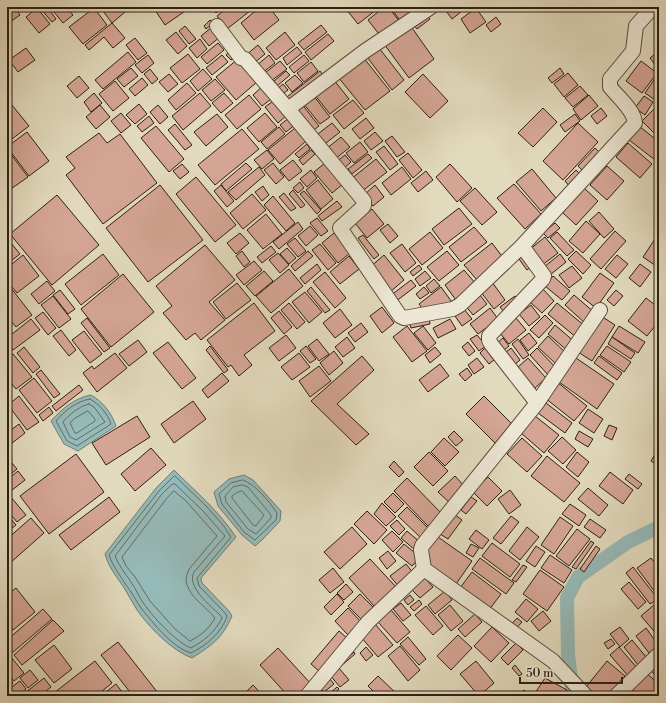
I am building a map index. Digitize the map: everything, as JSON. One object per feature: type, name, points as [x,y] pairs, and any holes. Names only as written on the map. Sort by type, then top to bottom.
[{"type":"street","points":[[288,110],[365,50],[431,7]]},
{"type":"street","points":[[217,26],[241,58],[245,59],[364,201],[363,207],[340,228],[400,316],[404,318],[454,309],[460,305],[522,246],[635,123],[635,117],[610,86],[610,78],[633,51],[636,26],[653,7]]},
{"type":"street","points":[[522,246],[544,276],[543,279],[489,336],[489,340],[537,403]]},
{"type":"street","points":[[586,696],[553,661],[424,569],[421,550],[422,546],[537,403],[600,310]]},
{"type":"street","points":[[307,696],[368,622],[424,569]]},
{"type":"street","points":[[616,696],[659,654]]},
{"type":"water","points":[[91,395],[106,408],[112,416],[116,426],[78,451],[64,444],[51,421],[74,401]]},
{"type":"water","points":[[174,470],[214,510],[236,537],[201,578],[202,583],[232,616],[216,641],[192,658],[176,650],[148,624],[137,610],[112,571],[105,554],[156,488]]},
{"type":"water","points":[[244,475],[253,480],[281,511],[280,521],[255,546],[242,535],[218,506],[214,492],[229,479]]},
{"type":"building","points":[[7,7],[15,7],[20,15],[7,24]]},
{"type":"building","points":[[47,7],[56,19],[52,22],[40,8]]},
{"type":"building","points":[[50,7],[66,7],[73,15],[63,23]]},
{"type":"building","points":[[72,7],[90,7],[90,8],[72,9]]},
{"type":"building","points":[[100,7],[121,7],[125,12],[112,23]]},
{"type":"building","points":[[125,7],[135,7],[128,11]]},
{"type":"building","points":[[153,7],[191,7],[165,25]]},
{"type":"building","points":[[211,7],[223,7],[216,13]]},
{"type":"building","points":[[228,7],[255,7],[227,29],[217,16]]},
{"type":"building","points":[[260,7],[269,7],[279,20],[254,40],[241,23]]},
{"type":"building","points":[[348,7],[380,7],[358,24],[346,9]]},
{"type":"building","points":[[384,7],[388,7],[401,23],[382,38],[368,20]]},
{"type":"building","points":[[390,7],[407,7],[413,15],[402,23]]},
{"type":"building","points":[[443,7],[467,7],[452,19]]},
{"type":"building","points":[[37,8],[50,24],[39,33],[26,17]]},
{"type":"building","points":[[94,8],[107,25],[83,44],[69,27]]},
{"type":"building","points":[[476,8],[486,22],[470,33],[461,19]]},
{"type":"building","points":[[425,14],[430,19],[417,29],[412,23]]},
{"type":"building","points":[[496,17],[501,24],[491,32],[486,25]]},
{"type":"building","points":[[210,20],[213,23],[206,29],[204,26]]},
{"type":"building","points":[[659,22],[659,31],[655,25]]},
{"type":"building","points":[[112,23],[125,38],[113,48],[104,37],[89,50],[85,45]]},
{"type":"building","points":[[321,25],[327,32],[304,50],[298,43]]},
{"type":"building","points":[[410,25],[434,59],[409,78],[384,44]]},
{"type":"building","points":[[185,26],[196,39],[189,44],[179,31]]},
{"type":"building","points":[[212,27],[220,37],[209,46],[201,36]]},
{"type":"building","points":[[176,32],[187,46],[178,54],[166,40]]},
{"type":"building","points":[[285,32],[295,45],[276,60],[266,48]]},
{"type":"building","points":[[328,34],[334,41],[311,60],[305,52]]},
{"type":"building","points":[[135,38],[147,53],[138,60],[126,45]]},
{"type":"building","points":[[200,39],[207,49],[197,58],[189,48]]},
{"type":"building","points":[[218,43],[224,50],[207,64],[201,57]]},
{"type":"building","points":[[258,45],[265,54],[253,64],[246,55]]},
{"type":"building","points":[[297,47],[302,53],[287,65],[283,58]]},
{"type":"building","points":[[26,48],[35,60],[18,72],[9,60]]},
{"type":"building","points":[[379,48],[404,80],[392,90],[367,57]]},
{"type":"building","points":[[230,51],[235,57],[231,60],[226,55]]},
{"type":"building","points":[[659,51],[659,70],[650,58]]},
{"type":"building","points":[[128,52],[136,62],[103,89],[95,80]]},
{"type":"building","points":[[188,54],[200,69],[182,83],[170,68]]},
{"type":"building","points":[[148,55],[154,63],[142,73],[135,65]]},
{"type":"building","points":[[222,55],[228,62],[212,75],[206,68]]},
{"type":"building","points":[[269,55],[275,63],[262,73],[256,66]]},
{"type":"building","points":[[304,55],[309,61],[294,73],[289,67]]},
{"type":"building","points":[[363,57],[390,91],[365,110],[338,77]]},
{"type":"building","points":[[238,59],[257,82],[236,100],[216,77]]},
{"type":"building","points":[[280,61],[287,69],[271,81],[265,73]]},
{"type":"building","points":[[641,61],[657,73],[642,93],[626,81]]},
{"type":"building","points":[[311,62],[318,71],[304,82],[297,73]]},
{"type":"building","points":[[131,68],[138,76],[124,87],[117,79]]},
{"type":"building","points":[[560,68],[564,74],[552,83],[548,78]]},
{"type":"building","points":[[150,69],[158,79],[152,84],[144,74]]},
{"type":"building","points":[[203,69],[212,79],[198,91],[190,81]]},
{"type":"building","points":[[286,71],[290,75],[277,86],[274,81]]},
{"type":"building","points":[[320,71],[326,79],[290,107],[283,100]]},
{"type":"building","points":[[568,73],[578,85],[564,97],[554,84]]},
{"type":"building","points":[[169,74],[178,84],[168,92],[159,82]]},
{"type":"building","points":[[423,74],[448,101],[430,118],[405,92]]},
{"type":"building","points":[[658,74],[659,94],[655,100],[645,93]]},
{"type":"building","points":[[295,75],[303,83],[292,92],[285,83]]},
{"type":"building","points":[[79,76],[89,88],[77,98],[67,86]]},
{"type":"building","points":[[142,78],[148,85],[135,96],[129,89]]},
{"type":"building","points":[[215,79],[225,90],[211,101],[202,90]]},
{"type":"building","points":[[333,79],[349,99],[330,114],[314,94]]},
{"type":"building","points":[[115,81],[129,98],[113,111],[99,94]]},
{"type":"building","points":[[187,83],[196,93],[176,110],[168,100]]},
{"type":"building","points":[[265,84],[275,96],[262,106],[253,95]]},
{"type":"building","points":[[283,84],[288,90],[280,96],[276,90]]},
{"type":"building","points":[[580,86],[588,95],[573,107],[565,98]]},
{"type":"building","points":[[94,93],[102,103],[91,112],[84,102]]},
{"type":"building","points":[[200,93],[211,106],[183,130],[172,116]]},
{"type":"building","points":[[224,93],[233,103],[221,113],[212,103]]},
{"type":"building","points":[[249,95],[261,109],[237,129],[225,115]]},
{"type":"building","points":[[313,95],[330,117],[320,124],[303,103]]},
{"type":"building","points":[[589,95],[598,106],[581,120],[573,109]]},
{"type":"building","points":[[644,96],[653,102],[645,115],[635,108]]},
{"type":"building","points":[[7,99],[29,126],[8,142],[7,141]]},
{"type":"building","points":[[276,99],[288,114],[278,123],[265,107]]},
{"type":"building","points":[[353,100],[364,113],[344,129],[333,115]]},
{"type":"building","points":[[301,103],[319,126],[310,133],[292,110]]},
{"type":"building","points":[[139,104],[147,114],[135,124],[126,115]]},
{"type":"building","points":[[100,105],[110,117],[96,129],[86,117]]},
{"type":"building","points":[[158,105],[168,117],[160,124],[150,112]]},
{"type":"building","points":[[543,108],[557,122],[533,147],[518,133]]},
{"type":"building","points":[[601,108],[607,116],[597,124],[591,116]]},
{"type":"building","points":[[654,109],[659,113],[659,130],[655,134],[642,121]]},
{"type":"building","points":[[121,113],[131,125],[121,133],[111,121]]},
{"type":"building","points":[[265,113],[277,127],[259,142],[247,128]]},
{"type":"building","points":[[217,114],[228,127],[206,146],[194,132]]},
{"type":"building","points":[[575,114],[580,121],[565,132],[560,125]]},
{"type":"building","points":[[149,116],[154,123],[142,132],[137,126]]},
{"type":"building","points":[[290,117],[296,124],[286,132],[280,125]]},
{"type":"building","points":[[366,118],[374,128],[360,139],[352,129]]},
{"type":"building","points":[[332,123],[340,132],[321,147],[314,137]]},
{"type":"building","points":[[578,123],[598,142],[563,180],[543,161]]},
{"type":"building","points":[[175,124],[192,145],[185,150],[168,130]]},
{"type":"building","points":[[156,126],[184,159],[169,172],[141,138]]},
{"type":"building","points":[[639,126],[659,142],[659,163],[629,140]]},
{"type":"building","points":[[279,127],[285,134],[267,149],[261,142]]},
{"type":"building","points":[[295,128],[306,141],[280,164],[268,150]]},
{"type":"building","points":[[242,129],[259,149],[215,185],[198,165]]},
{"type":"building","points":[[27,132],[49,161],[29,176],[7,147]]},
{"type":"building","points":[[375,132],[383,141],[371,150],[364,141]]},
{"type":"building","points":[[99,133],[107,143],[120,134],[157,183],[103,224],[66,175],[75,168],[66,157]]},
{"type":"building","points":[[392,136],[405,152],[397,157],[385,141]]},
{"type":"building","points":[[341,137],[350,147],[334,160],[326,149]]},
{"type":"building","points":[[360,142],[368,152],[354,163],[346,153]]},
{"type":"building","points":[[628,143],[652,164],[640,178],[616,157]]},
{"type":"building","points":[[307,144],[310,149],[299,158],[295,154]]},
{"type":"building","points":[[384,146],[398,164],[390,170],[376,152]]},
{"type":"building","points":[[595,148],[600,153],[582,170],[578,166]]},
{"type":"building","points":[[7,149],[28,177],[8,191],[7,190]]},
{"type":"building","points":[[267,150],[274,159],[262,169],[254,160]]},
{"type":"building","points":[[311,150],[315,154],[303,165],[299,160]]},
{"type":"building","points":[[408,153],[422,170],[413,178],[399,160]]},
{"type":"building","points":[[368,154],[372,158],[352,174],[348,169]]},
{"type":"building","points":[[345,155],[351,162],[342,170],[336,162]]},
{"type":"building","points":[[376,159],[387,172],[361,192],[351,179]]},
{"type":"building","points":[[293,160],[302,171],[289,181],[280,170]]},
{"type":"building","points":[[246,163],[252,169],[226,191],[221,184]]},
{"type":"building","points":[[273,163],[284,177],[276,184],[264,170]]},
{"type":"building","points":[[325,163],[343,184],[332,193],[314,172]]},
{"type":"building","points":[[182,164],[189,172],[180,179],[173,171]]},
{"type":"building","points":[[450,164],[472,188],[457,202],[436,177]]},
{"type":"building","points":[[607,166],[624,181],[607,200],[590,185]]},
{"type":"building","points":[[259,167],[265,175],[236,200],[228,192]]},
{"type":"building","points":[[402,167],[411,179],[391,195],[382,183]]},
{"type":"building","points":[[532,169],[556,198],[541,211],[516,182]]},
{"type":"building","points":[[311,170],[317,178],[307,187],[300,179]]},
{"type":"building","points":[[576,170],[581,175],[570,187],[565,181]]},
{"type":"building","points":[[426,171],[433,180],[418,192],[411,183]]},
{"type":"building","points":[[196,177],[236,225],[215,242],[176,194]]},
{"type":"building","points":[[318,180],[333,199],[321,209],[306,190]]},
{"type":"building","points":[[300,182],[304,188],[298,193],[293,188]]},
{"type":"building","points":[[514,184],[541,214],[525,229],[497,198]]},
{"type":"building","points":[[160,185],[203,240],[148,282],[106,228]]},
{"type":"building","points":[[221,185],[234,201],[227,207],[214,191]]},
{"type":"building","points":[[375,185],[384,197],[373,206],[364,195]]},
{"type":"building","points":[[263,186],[269,195],[262,201],[255,192]]},
{"type":"building","points":[[475,188],[497,212],[482,225],[460,201]]},
{"type":"building","points":[[584,188],[598,201],[576,225],[562,212]]},
{"type":"building","points":[[293,190],[305,205],[301,208],[289,194]]},
{"type":"building","points":[[304,191],[321,210],[317,214],[300,194]]},
{"type":"building","points":[[284,193],[296,208],[291,211],[279,197]]},
{"type":"building","points":[[252,194],[266,210],[243,229],[230,213]]},
{"type":"building","points":[[57,195],[99,245],[52,285],[10,234]]},
{"type":"building","points":[[273,196],[295,223],[286,231],[264,205]]},
{"type":"building","points":[[337,201],[342,207],[322,221],[318,216]]},
{"type":"building","points":[[459,208],[472,224],[444,245],[432,229]]},
{"type":"building","points":[[372,209],[384,224],[367,238],[355,223]]},
{"type":"building","points":[[599,212],[614,229],[604,238],[589,221]]},
{"type":"building","points":[[266,214],[282,234],[263,249],[247,230]]},
{"type":"building","points":[[317,218],[328,231],[321,236],[310,223]]},
{"type":"building","points":[[586,221],[600,234],[583,253],[569,241]]},
{"type":"building","points":[[298,222],[303,229],[279,249],[273,242]]},
{"type":"building","points":[[555,223],[560,228],[548,238],[543,233]]},
{"type":"building","points":[[388,224],[398,236],[390,243],[380,230]]},
{"type":"building","points":[[310,226],[318,235],[306,246],[298,236]]},
{"type":"building","points":[[474,227],[487,242],[461,262],[449,247]]},
{"type":"building","points":[[615,231],[626,241],[601,269],[590,259]]},
{"type":"building","points":[[430,232],[443,248],[422,265],[409,249]]},
{"type":"building","points":[[557,232],[574,250],[567,256],[550,238]]},
{"type":"building","points":[[240,233],[249,243],[236,254],[227,243]]},
{"type":"building","points":[[334,233],[350,253],[338,263],[322,243]]},
{"type":"building","points":[[363,235],[379,255],[374,259],[358,238]]},
{"type":"building","points":[[545,237],[558,253],[541,266],[529,250]]},
{"type":"building","points":[[7,238],[20,254],[7,264]]},
{"type":"building","points":[[295,238],[306,251],[298,257],[287,244]]},
{"type":"building","points":[[655,239],[659,242],[659,268],[643,257]]},
{"type":"building","points":[[492,243],[504,259],[477,280],[464,265]]},
{"type":"building","points":[[320,244],[336,263],[328,270],[312,250]]},
{"type":"building","points":[[402,244],[416,263],[405,272],[390,253]]},
{"type":"building","points":[[205,245],[235,280],[209,302],[225,320],[201,340],[195,333],[186,340],[163,313],[172,306],[156,286]]},
{"type":"building","points":[[271,246],[276,252],[262,263],[257,257]]},
{"type":"building","points":[[287,248],[296,258],[289,264],[280,254]]},
{"type":"building","points":[[242,251],[250,262],[244,267],[236,256]]},
{"type":"building","points":[[308,251],[313,256],[295,271],[291,266]]},
{"type":"building","points":[[447,251],[459,265],[439,281],[427,267]]},
{"type":"building","points":[[576,251],[591,265],[583,274],[568,259]]},
{"type":"building","points":[[520,252],[531,267],[527,270],[516,255]]},
{"type":"building","points":[[278,253],[289,265],[280,273],[269,260]]},
{"type":"building","points":[[103,254],[119,275],[81,305],[65,284]]},
{"type":"building","points":[[560,254],[566,262],[550,275],[544,267]]},
{"type":"building","points":[[23,255],[39,276],[17,293],[7,281],[7,268]]},
{"type":"building","points":[[384,255],[404,280],[389,293],[369,268]]},
{"type":"building","points":[[617,255],[628,264],[616,278],[605,269]]},
{"type":"building","points":[[349,256],[359,269],[340,284],[330,272]]},
{"type":"building","points":[[254,261],[262,270],[244,285],[236,275]]},
{"type":"building","points":[[317,264],[321,270],[305,284],[300,278]]},
{"type":"building","points":[[640,264],[651,272],[640,287],[629,278]]},
{"type":"building","points":[[419,265],[422,269],[413,276],[410,272]]},
{"type":"building","points":[[572,266],[582,278],[569,288],[559,275]]},
{"type":"building","points":[[289,269],[303,286],[271,313],[256,296]]},
{"type":"building","points":[[464,270],[476,284],[456,300],[445,285]]},
{"type":"building","points":[[264,271],[273,281],[255,296],[246,286]]},
{"type":"building","points":[[425,271],[431,278],[420,286],[415,279]]},
{"type":"building","points":[[325,272],[346,298],[335,308],[313,282]]},
{"type":"building","points":[[600,273],[614,283],[596,308],[582,297]]},
{"type":"building","points":[[123,274],[154,312],[111,347],[81,309]]},
{"type":"building","points":[[553,276],[570,291],[562,300],[545,286]]},
{"type":"building","points":[[434,279],[440,286],[431,293],[426,286]]},
{"type":"building","points":[[411,280],[416,286],[395,302],[390,296]]},
{"type":"building","points":[[47,281],[55,291],[39,304],[31,294]]},
{"type":"building","points":[[492,282],[505,300],[494,309],[480,291]]},
{"type":"building","points":[[7,283],[32,315],[16,327],[7,316]]},
{"type":"building","points":[[237,283],[251,300],[226,319],[213,302]]},
{"type":"building","points":[[311,287],[330,310],[325,313],[307,291]]},
{"type":"building","points":[[424,287],[429,293],[420,299],[416,294]]},
{"type":"building","points":[[441,287],[454,305],[426,313],[419,304]]},
{"type":"building","points":[[542,288],[554,301],[542,313],[529,301]]},
{"type":"building","points":[[60,290],[75,309],[68,314],[53,295]]},
{"type":"building","points":[[616,290],[623,296],[614,306],[607,300]]},
{"type":"building","points":[[305,292],[322,312],[309,323],[292,302]]},
{"type":"building","points":[[479,294],[487,304],[473,315],[465,305]]},
{"type":"building","points":[[574,295],[595,313],[586,324],[565,305]]},
{"type":"building","points":[[53,296],[71,319],[59,328],[41,305]]},
{"type":"building","points":[[515,296],[518,301],[504,312],[500,307]]},
{"type":"building","points":[[646,298],[659,308],[659,321],[647,336],[628,321]]},
{"type":"building","points":[[254,303],[275,331],[244,355],[252,365],[239,376],[231,365],[228,367],[207,340]]},
{"type":"building","points":[[289,303],[305,322],[297,329],[281,310]]},
{"type":"building","points":[[557,303],[586,327],[577,338],[548,314]]},
{"type":"building","points":[[531,305],[540,317],[529,326],[519,314]]},
{"type":"building","points":[[382,307],[394,323],[382,333],[370,316]]},
{"type":"building","points":[[490,308],[498,319],[478,334],[470,324]]},
{"type":"building","points":[[340,309],[352,325],[335,338],[323,323]]},
{"type":"building","points":[[464,309],[472,319],[462,326],[455,316]]},
{"type":"building","points":[[279,311],[292,327],[284,334],[271,318]]},
{"type":"building","points":[[43,312],[56,328],[48,335],[35,318]]},
{"type":"building","points":[[545,315],[553,323],[539,338],[530,330]]},
{"type":"building","points":[[601,316],[615,325],[592,361],[578,352]]},
{"type":"building","points":[[429,317],[430,324],[411,328],[409,322]]},
{"type":"building","points":[[87,318],[110,348],[104,352],[81,323]]},
{"type":"building","points":[[516,318],[526,330],[509,344],[499,332]]},
{"type":"building","points":[[31,319],[40,330],[13,350],[7,342],[7,338]]},
{"type":"building","points":[[450,319],[456,329],[438,338],[433,328]]},
{"type":"building","points":[[7,320],[12,327],[7,331]]},
{"type":"building","points":[[361,323],[368,332],[355,342],[348,333]]},
{"type":"building","points":[[555,325],[576,343],[569,352],[548,334]]},
{"type":"building","points":[[407,326],[427,351],[412,362],[393,337]]},
{"type":"building","points":[[423,326],[436,343],[428,350],[414,333]]},
{"type":"building","points":[[619,326],[645,342],[638,353],[612,337]]},
{"type":"building","points":[[61,330],[76,350],[69,356],[53,336]]},
{"type":"building","points":[[84,331],[102,354],[90,363],[72,340]]},
{"type":"building","points":[[529,333],[537,343],[528,351],[520,340]]},
{"type":"building","points":[[286,335],[296,348],[279,361],[269,348]]},
{"type":"building","points":[[477,335],[486,346],[479,351],[470,339]]},
{"type":"building","points":[[548,336],[568,355],[558,366],[538,347]]},
{"type":"building","points":[[347,337],[355,348],[343,357],[335,347]]},
{"type":"building","points":[[612,337],[635,353],[631,359],[608,344]]},
{"type":"building","points":[[503,338],[509,346],[503,351],[497,343]]},
{"type":"building","points":[[317,339],[329,354],[319,361],[308,346]]},
{"type":"building","points":[[518,339],[529,355],[523,359],[512,344]]},
{"type":"building","points":[[138,340],[147,352],[129,366],[119,354]]},
{"type":"building","points":[[168,342],[196,378],[182,389],[153,353]]},
{"type":"building","points":[[468,342],[475,351],[469,356],[462,347]]},
{"type":"building","points":[[210,346],[228,370],[224,373],[206,350]]},
{"type":"building","points":[[306,346],[316,359],[310,363],[300,351]]},
{"type":"building","points":[[607,346],[631,362],[624,372],[600,355]]},
{"type":"building","points":[[24,347],[40,367],[33,373],[17,353]]},
{"type":"building","points":[[435,347],[441,354],[430,363],[425,355]]},
{"type":"building","points":[[485,348],[494,360],[489,364],[480,353]]},
{"type":"building","points":[[511,348],[520,360],[514,365],[505,353]]},
{"type":"building","points":[[537,348],[557,369],[549,376],[530,355]]},
{"type":"building","points":[[334,351],[343,363],[329,375],[320,363]]},
{"type":"building","points":[[115,353],[127,368],[97,392],[83,373],[92,366],[94,369]]},
{"type":"building","points":[[299,353],[310,367],[292,380],[281,367]]},
{"type":"building","points":[[13,354],[32,377],[16,389],[7,378],[7,359]]},
{"type":"building","points":[[362,356],[374,370],[337,404],[369,434],[356,445],[311,401]]},
{"type":"building","points":[[599,356],[622,373],[617,380],[594,363]]},
{"type":"building","points":[[477,358],[484,367],[474,374],[468,365]]},
{"type":"building","points":[[528,358],[546,378],[535,388],[517,368]]},
{"type":"building","points":[[576,358],[614,384],[597,409],[559,382]]},
{"type":"building","points":[[440,364],[449,376],[428,392],[419,380]]},
{"type":"building","points":[[319,366],[331,381],[310,397],[299,381]]},
{"type":"building","points":[[467,368],[472,375],[465,381],[459,374]]},
{"type":"building","points":[[41,370],[60,394],[54,398],[36,374]]},
{"type":"building","points":[[222,373],[229,381],[208,398],[202,390]]},
{"type":"building","points":[[34,378],[52,401],[37,413],[19,390]]},
{"type":"building","points":[[7,380],[12,387],[7,391]]},
{"type":"building","points":[[557,382],[587,406],[574,421],[545,398]]},
{"type":"building","points":[[79,385],[83,390],[56,411],[52,406]]},
{"type":"building","points":[[19,396],[39,422],[27,430],[8,405]]},
{"type":"building","points":[[484,396],[513,425],[495,443],[466,414]]},
{"type":"building","points":[[193,401],[206,419],[174,443],[161,424]]},
{"type":"building","points":[[546,403],[572,423],[565,433],[538,413]]},
{"type":"building","points":[[49,407],[53,413],[43,421],[39,415]]},
{"type":"building","points":[[588,409],[603,419],[594,433],[579,423]]},
{"type":"building","points":[[137,416],[150,437],[106,465],[92,443]]},
{"type":"building","points":[[535,416],[559,435],[544,453],[521,433]]},
{"type":"building","points":[[19,424],[25,433],[7,447],[7,433]]},
{"type":"building","points":[[609,425],[617,428],[612,440],[604,436]]},
{"type":"building","points":[[454,431],[463,440],[456,446],[448,437]]},
{"type":"building","points":[[579,431],[593,439],[588,447],[575,439]]},
{"type":"building","points":[[562,437],[576,450],[563,464],[548,451]]},
{"type":"building","points":[[444,438],[459,452],[445,466],[431,452]]},
{"type":"building","points":[[522,438],[542,456],[527,472],[507,454]]},
{"type":"building","points":[[151,448],[166,465],[135,491],[121,474]]},
{"type":"building","points":[[657,451],[659,452],[658,465],[651,461]]},
{"type":"building","points":[[429,452],[448,471],[433,486],[414,467]]},
{"type":"building","points":[[577,452],[589,462],[578,477],[566,467]]},
{"type":"building","points":[[76,454],[104,492],[49,534],[20,496]]},
{"type":"building","points":[[547,456],[580,483],[564,502],[531,476]]},
{"type":"building","points":[[394,461],[404,472],[399,477],[389,467]]},
{"type":"building","points":[[11,462],[17,469],[7,477],[7,465]]},
{"type":"building","points":[[18,471],[25,480],[7,494],[7,480]]},
{"type":"building","points":[[610,472],[633,490],[623,504],[599,486]]},
{"type":"building","points":[[629,474],[642,484],[638,489],[625,479]]},
{"type":"building","points":[[455,476],[466,488],[450,503],[438,492]]},
{"type":"building","points":[[488,477],[502,491],[487,506],[473,492]]},
{"type":"building","points":[[407,478],[442,514],[429,527],[394,491]]},
{"type":"building","points":[[588,488],[608,505],[599,516],[578,499]]},
{"type":"building","points":[[510,490],[521,505],[509,514],[498,499]]},
{"type":"building","points":[[393,493],[404,504],[395,513],[384,502]]},
{"type":"building","points":[[10,496],[26,515],[17,522],[7,510],[7,498]]},
{"type":"building","points":[[109,497],[120,512],[71,550],[59,535]]},
{"type":"building","points":[[471,497],[477,501],[466,514],[461,510]]},
{"type":"building","points":[[382,503],[396,517],[386,526],[374,514]]},
{"type":"building","points":[[570,504],[586,515],[579,526],[562,514]]},
{"type":"building","points":[[407,507],[430,530],[421,538],[398,516]]},
{"type":"building","points":[[367,511],[387,530],[374,544],[354,524]]},
{"type":"building","points":[[7,514],[16,525],[7,532]]},
{"type":"building","points":[[454,514],[462,520],[448,539],[440,534]]},
{"type":"building","points":[[511,516],[519,522],[501,544],[493,538]]},
{"type":"building","points":[[560,517],[573,526],[554,554],[541,545]]},
{"type":"building","points":[[31,518],[44,533],[10,563],[7,560],[7,539]]},
{"type":"building","points":[[590,519],[606,530],[600,538],[584,527]]},
{"type":"building","points":[[397,520],[405,529],[399,535],[390,526]]},
{"type":"building","points":[[352,527],[367,544],[340,569],[324,552]]},
{"type":"building","points":[[527,527],[539,537],[520,560],[509,551]]},
{"type":"building","points":[[577,529],[590,539],[569,566],[556,556]]},
{"type":"building","points":[[476,530],[489,540],[482,549],[469,539]]},
{"type":"building","points":[[392,531],[403,542],[393,552],[382,540]]},
{"type":"building","points":[[407,531],[421,543],[415,550],[401,538]]},
{"type":"building","points":[[438,537],[472,561],[454,587],[428,566],[425,554]]},
{"type":"building","points":[[591,541],[594,543],[576,569],[572,567]]},
{"type":"building","points":[[492,543],[520,564],[510,577],[482,556]]},
{"type":"building","points":[[404,544],[420,557],[412,566],[396,553]]},
{"type":"building","points":[[471,544],[479,548],[473,557],[466,553]]},
{"type":"building","points":[[536,546],[545,552],[535,567],[526,561]]},
{"type":"building","points":[[596,546],[600,549],[584,572],[580,569]]},
{"type":"building","points":[[388,551],[396,561],[387,569],[379,558]]},
{"type":"building","points":[[550,555],[572,570],[564,583],[541,568]]},
{"type":"building","points":[[480,558],[514,583],[506,594],[472,569]]},
{"type":"building","points":[[651,558],[659,568],[658,596],[637,568]]},
{"type":"building","points":[[370,559],[396,587],[375,607],[349,578]]},
{"type":"building","points":[[406,564],[414,574],[399,587],[390,576]]},
{"type":"building","points":[[523,565],[527,567],[516,582],[512,580]]},
{"type":"building","points":[[633,567],[658,599],[650,604],[626,573]]},
{"type":"building","points":[[333,568],[344,582],[330,593],[319,580]]},
{"type":"building","points":[[540,570],[564,587],[547,611],[523,594]]},
{"type":"building","points":[[472,572],[501,594],[489,610],[460,588]]},
{"type":"building","points":[[424,577],[433,587],[420,598],[411,589]]},
{"type":"building","points":[[629,582],[646,602],[638,609],[621,589]]},
{"type":"building","points":[[346,584],[353,592],[344,600],[337,593]]},
{"type":"building","points":[[16,588],[35,612],[13,630],[7,623],[7,595]]},
{"type":"building","points":[[445,591],[452,600],[435,614],[428,605]]},
{"type":"building","points":[[337,594],[344,602],[331,615],[324,607]]},
{"type":"building","points":[[360,594],[374,608],[362,620],[348,606]]},
{"type":"building","points":[[410,595],[414,600],[408,605],[404,600]]},
{"type":"building","points":[[526,599],[538,609],[527,622],[515,612]]},
{"type":"building","points":[[419,600],[422,604],[414,611],[410,607]]},
{"type":"building","points":[[401,603],[411,615],[403,621],[393,609]]},
{"type":"building","points":[[655,604],[659,609],[659,637],[641,616]]},
{"type":"building","points":[[450,605],[463,621],[451,631],[438,615]]},
{"type":"building","points":[[426,606],[443,626],[433,635],[415,615]]},
{"type":"building","points":[[348,608],[361,622],[348,635],[335,621]]},
{"type":"building","points":[[43,609],[52,619],[12,653],[7,647],[7,640]]},
{"type":"building","points":[[391,610],[410,632],[397,643],[378,622]]},
{"type":"building","points":[[543,611],[551,621],[539,631],[531,621]]},
{"type":"building","points":[[475,614],[482,622],[465,637],[458,629]]},
{"type":"building","points":[[517,618],[522,622],[513,632],[509,627]]},
{"type":"building","points":[[53,620],[64,631],[22,665],[14,655]]},
{"type":"building","points":[[375,624],[393,645],[378,657],[361,637]]},
{"type":"building","points":[[492,627],[509,643],[491,662],[474,646]]},
{"type":"building","points":[[620,627],[629,639],[620,647],[610,634]]},
{"type":"building","points":[[646,628],[659,646],[649,653],[636,636]]},
{"type":"building","points":[[339,631],[348,639],[320,672],[311,664]]},
{"type":"building","points":[[458,635],[472,648],[451,670],[437,656]]},
{"type":"building","points":[[408,637],[426,659],[419,665],[400,644]]},
{"type":"building","points":[[611,639],[615,644],[608,649],[604,643]]},
{"type":"building","points":[[632,640],[647,658],[638,665],[624,647]]},
{"type":"building","points":[[118,642],[158,693],[154,696],[133,696],[101,655]]},
{"type":"building","points":[[516,643],[523,650],[508,665],[501,658]]},
{"type":"building","points":[[54,645],[72,669],[54,683],[35,660]]},
{"type":"building","points":[[400,646],[420,670],[408,681],[388,656]]},
{"type":"building","points":[[366,647],[373,655],[366,661],[360,653]]},
{"type":"building","points":[[619,647],[638,669],[629,677],[610,655]]},
{"type":"building","points":[[278,648],[312,685],[300,696],[288,696],[260,665]]},
{"type":"building","points":[[7,652],[24,673],[14,681],[7,672]]},
{"type":"building","points":[[354,652],[355,654],[341,666],[340,664]]},
{"type":"building","points":[[659,660],[659,680],[649,668]]},
{"type":"building","points":[[95,661],[112,683],[96,696],[50,696]]},
{"type":"building","points":[[476,661],[494,683],[479,696],[460,674]]},
{"type":"building","points":[[607,661],[625,676],[608,696],[597,696],[586,687]]},
{"type":"building","points":[[515,665],[522,674],[519,676],[512,668]]},
{"type":"building","points":[[338,667],[349,680],[340,687],[329,674]]},
{"type":"building","points":[[30,670],[38,680],[28,688],[20,678]]},
{"type":"building","points":[[646,673],[659,684],[659,696],[633,696],[628,692]]},
{"type":"building","points":[[7,675],[13,683],[7,689]]},
{"type":"building","points":[[378,676],[399,696],[378,696],[368,686]]},
{"type":"building","points":[[44,678],[51,687],[40,696],[21,696]]},
{"type":"building","points":[[329,678],[334,684],[324,692],[319,687]]},
{"type":"building","points":[[545,678],[567,690],[567,696],[533,696]]},
{"type":"building","points":[[20,681],[26,689],[17,696],[14,696],[9,689]]},
{"type":"building","points":[[116,684],[125,696],[101,696]]},
{"type":"building","points":[[253,685],[263,696],[242,696]]},
{"type":"building","points":[[337,687],[339,689],[332,695],[330,693]]},
{"type":"building","points":[[524,690],[531,696],[518,696]]},
{"type":"building","points":[[318,691],[323,696],[312,696]]},
{"type":"waterway","points":[[573,696],[568,654],[567,598],[578,577],[628,542],[659,527]]}]
